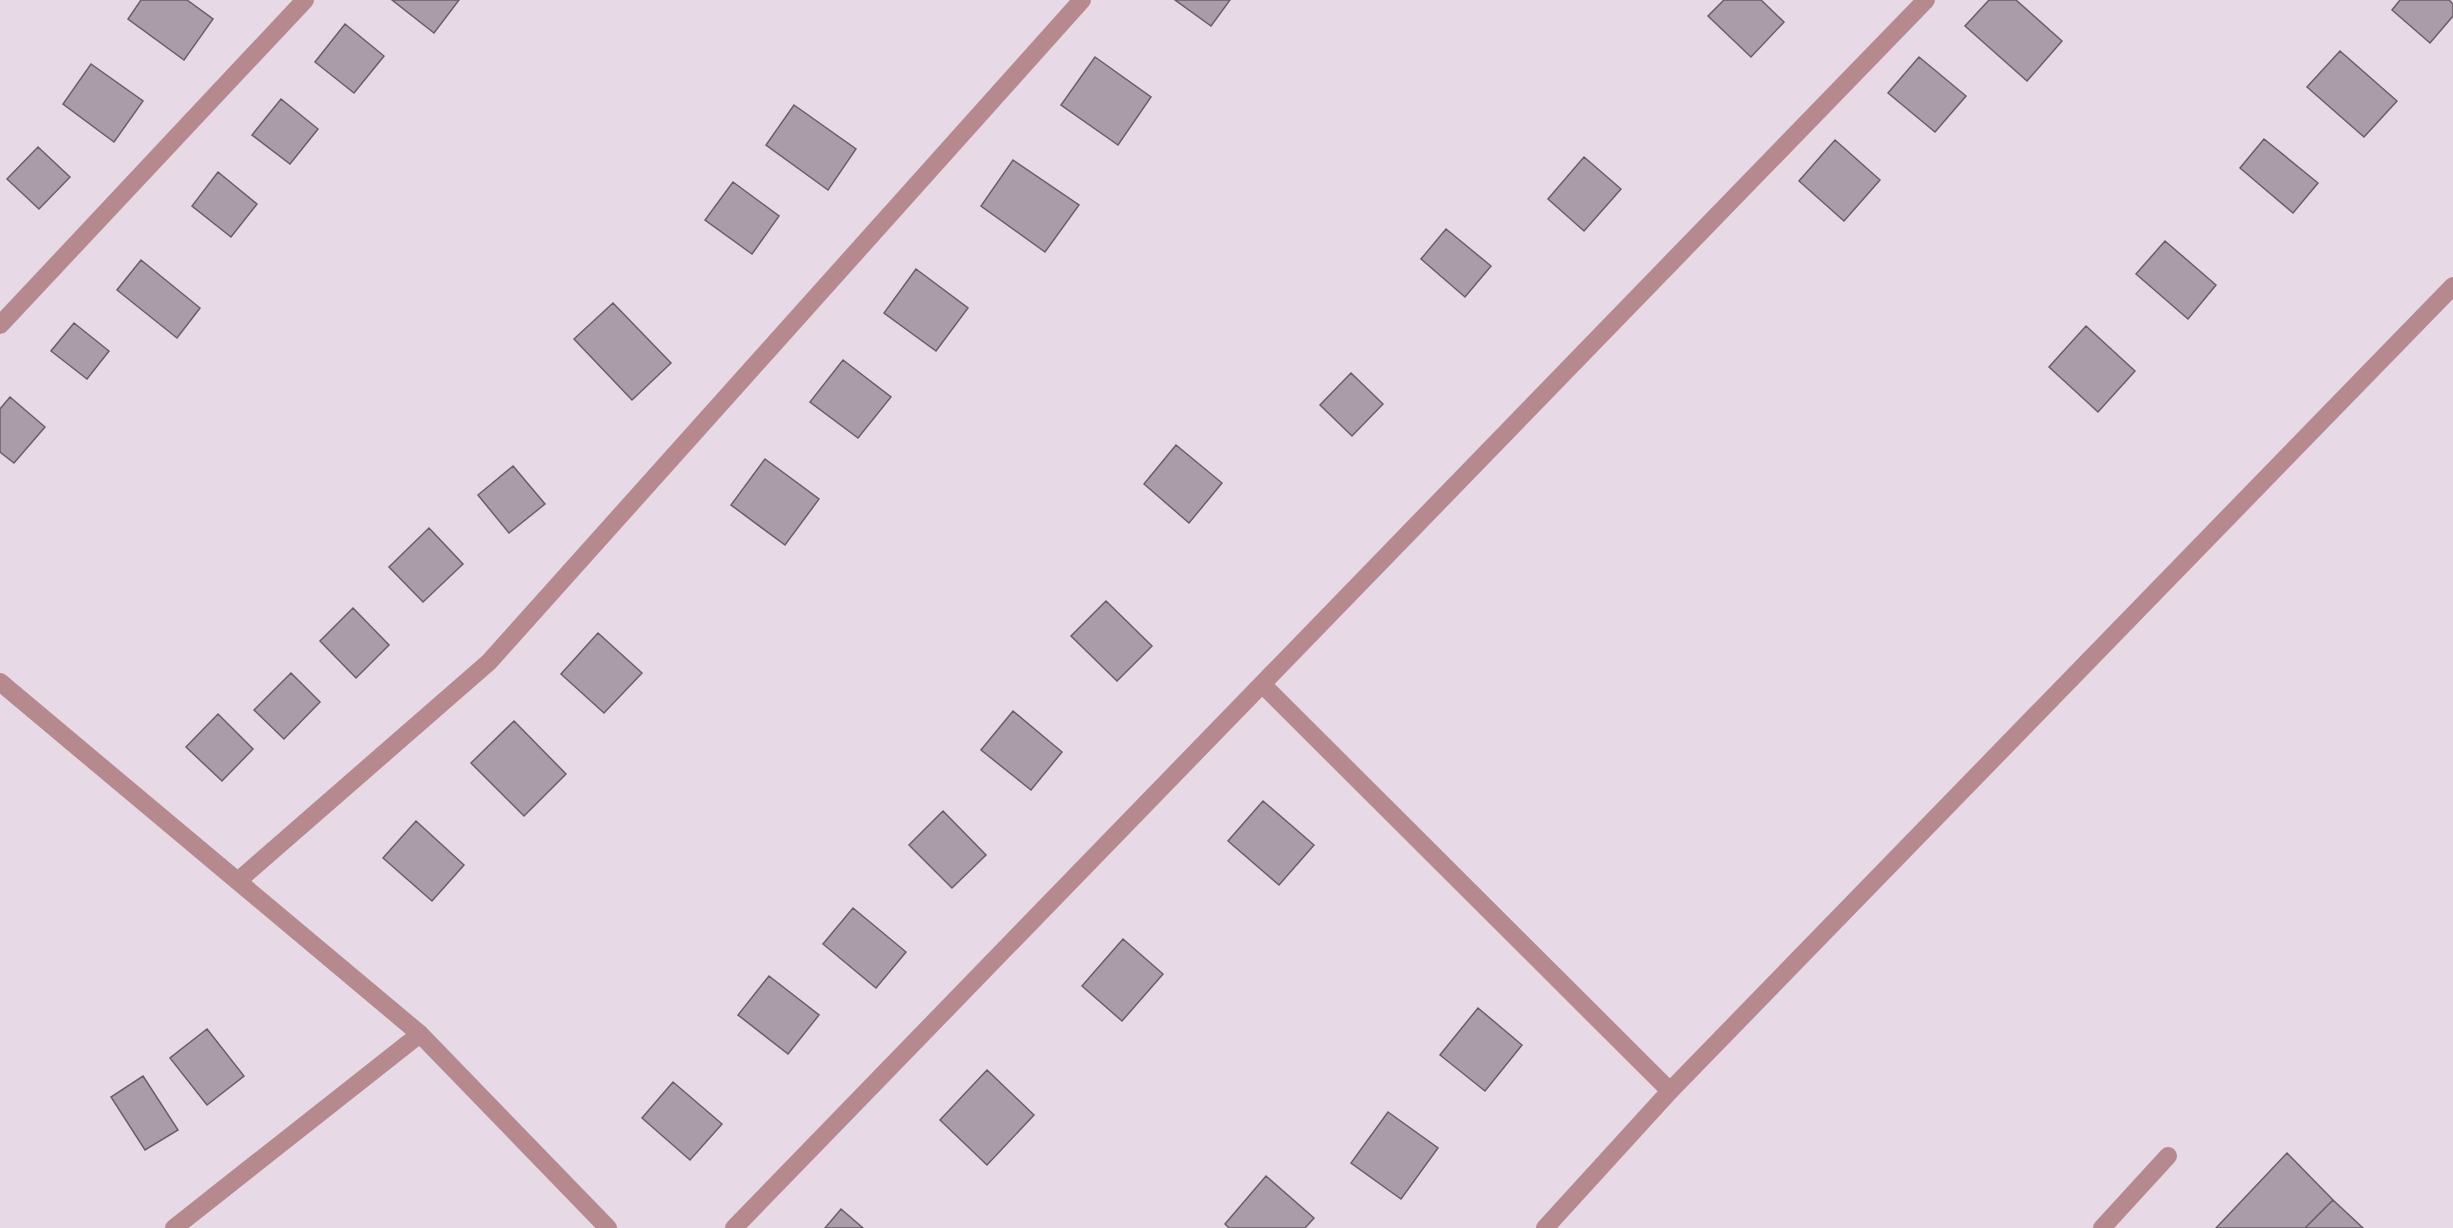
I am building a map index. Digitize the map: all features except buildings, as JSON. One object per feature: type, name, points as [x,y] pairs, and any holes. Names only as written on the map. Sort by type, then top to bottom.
[{"type":"street","points":[[0,325],[305,0]]},
{"type":"street","points":[[238,880],[489,662],[1082,0]]},
{"type":"street","points":[[734,1228],[1926,0]]},
{"type":"street","points":[[1545,1228],[1670,1091],[2453,286]]},
{"type":"street","points":[[0,682],[420,1034],[608,1228]]},
{"type":"street","points":[[1262,684],[1670,1091]]},
{"type":"street","points":[[174,1228],[420,1034]]},
{"type":"street","points":[[2102,1228],[2168,1156]]}]
